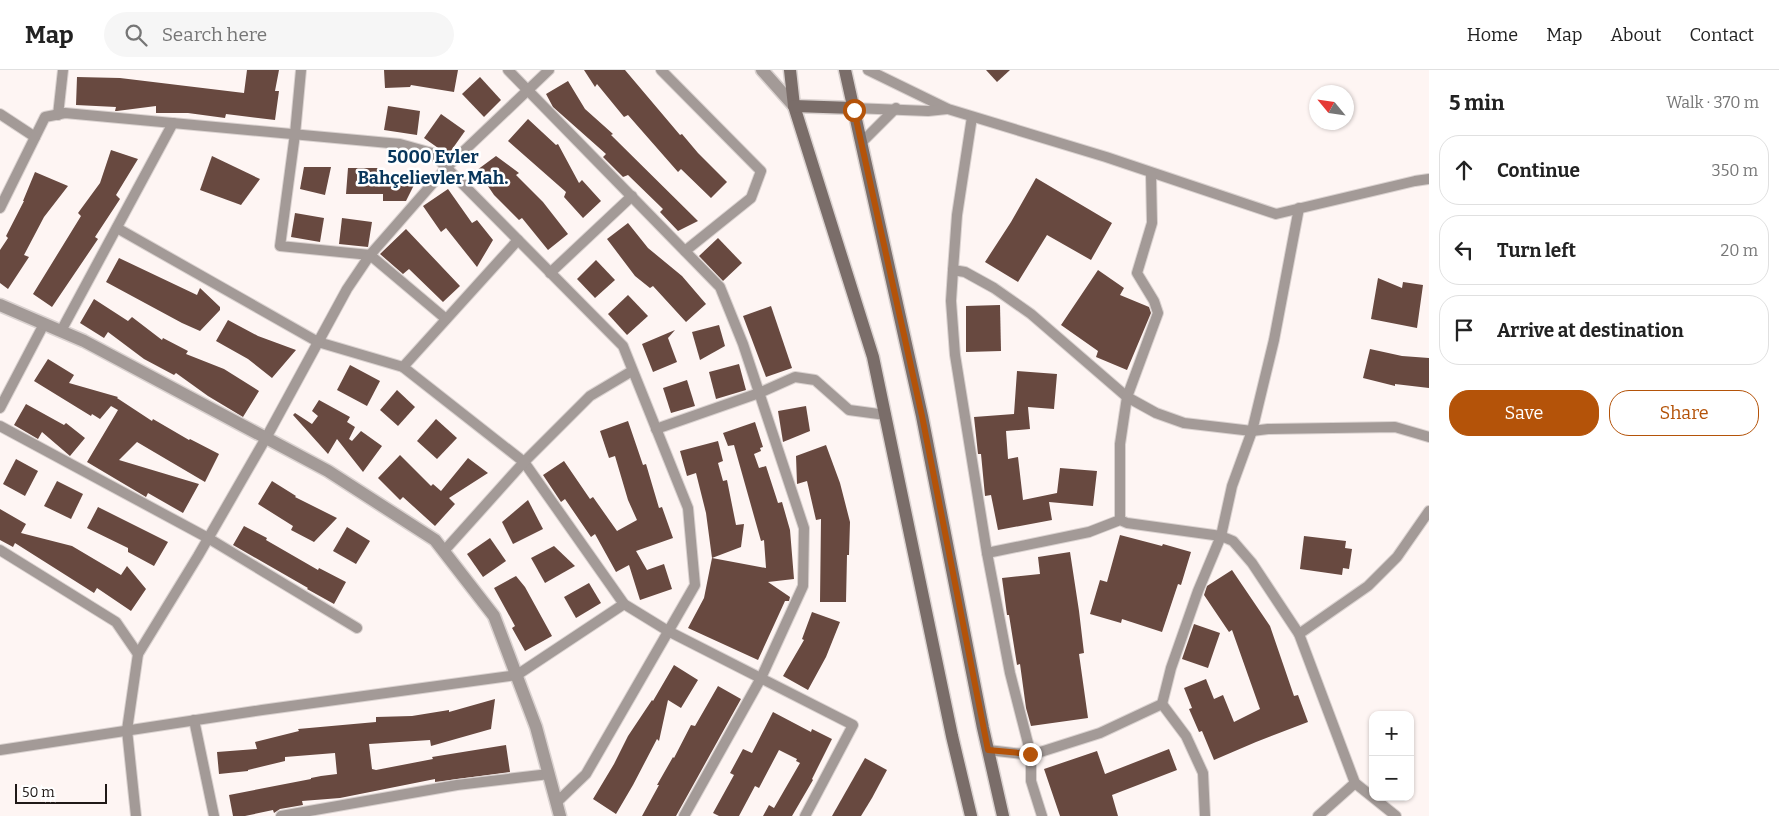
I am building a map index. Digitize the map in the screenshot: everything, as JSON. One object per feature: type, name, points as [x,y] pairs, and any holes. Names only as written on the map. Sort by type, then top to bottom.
[{"type":"main road","points":[[790,70],[794,106],[873,358],[970,816]]},
{"type":"main road","points":[[845,70],[922,416],[988,750],[1003,816]]},
{"type":"main road","points":[[794,106],[853,108]]},
{"type":"street","points":[[58,114],[63,70]]},
{"type":"street","points":[[301,70],[295,134],[280,246],[370,255],[446,319]]},
{"type":"street","points":[[508,70],[720,287],[743,344],[804,528],[803,586],[761,678],[684,816]]},
{"type":"street","points":[[136,816],[126,730],[138,654],[266,438],[347,289],[370,255],[446,168],[549,70]]},
{"type":"street","points":[[660,70],[761,172],[751,198],[685,251]]},
{"type":"street","points":[[762,70],[794,106]]},
{"type":"street","points":[[868,70],[948,109],[1106,157],[1151,174],[1276,214],[1429,179]]},
{"type":"street","points":[[853,108],[896,108],[928,111],[948,109]]},
{"type":"street","points":[[861,143],[896,108]]},
{"type":"street","points":[[0,208],[45,116],[65,113],[400,144],[432,153],[623,346],[688,508],[695,585],[586,774],[556,803]]},
{"type":"street","points":[[0,114],[35,137]]},
{"type":"street","points":[[972,117],[957,215],[953,270],[952,301],[955,355],[987,553],[1010,673],[1030,754],[1031,781],[1042,816]]},
{"type":"street","points":[[61,331],[173,123]]},
{"type":"street","points":[[1120,520],[1120,444],[1127,397],[1158,313],[1154,301],[1137,273],[1152,223],[1151,174]]},
{"type":"street","points":[[550,273],[632,196]]},
{"type":"street","points":[[1162,704],[1171,668],[1198,591],[1221,536],[1232,486],[1252,431],[1274,340],[1299,208]]},
{"type":"street","points":[[117,228],[318,342],[403,367],[524,462],[624,604],[668,631],[853,725],[805,816]]},
{"type":"street","points":[[403,367],[518,240]]},
{"type":"street","points":[[953,270],[965,272],[994,288],[1031,314],[1127,397],[1156,413],[1184,423],[1252,431],[1268,429],[1395,427],[1429,437]]},
{"type":"street","points":[[0,305],[84,341],[328,471],[435,540],[494,616],[536,727],[560,816]]},
{"type":"street","points":[[0,408],[44,324]]},
{"type":"street","points":[[444,551],[524,462],[590,396],[632,371]]},
{"type":"street","points":[[656,430],[795,378],[815,380],[849,410],[886,415]]},
{"type":"street","points":[[0,426],[208,538],[357,628]]},
{"type":"street","points":[[1299,634],[1368,586],[1397,556],[1429,511]]},
{"type":"street","points":[[987,553],[1089,532],[1120,520],[1127,523],[1221,536],[1233,541],[1252,563],[1299,634],[1355,783],[1396,816]]},
{"type":"street","points":[[0,550],[116,622],[138,654]]},
{"type":"street","points":[[0,750],[194,720],[517,675],[624,604]]},
{"type":"street","points":[[988,750],[1030,754],[1100,733],[1162,704]]},
{"type":"street","points":[[1162,704],[1186,736],[1203,773],[1205,816]]},
{"type":"street","points":[[194,720],[214,816]]},
{"type":"street","points":[[281,816],[457,785],[549,774]]},
{"type":"street","points":[[1318,816],[1355,783]]},
{"type":"building","points":[[247,70],[279,70],[275,91],[279,91],[275,120],[226,114],[225,118],[188,113],[156,113],[156,106],[115,111],[116,107],[76,105],[77,77],[120,78],[244,93]]},
{"type":"building","points":[[384,70],[458,70],[454,92],[411,85],[410,87],[385,88]]},
{"type":"building","points":[[584,70],[625,70],[680,135],[682,134],[727,182],[711,198],[681,169],[678,172],[628,115],[624,117],[597,84],[595,87]]},
{"type":"building","points":[[986,70],[1010,70],[997,82]]},
{"type":"building","points":[[480,77],[501,100],[484,117],[462,94]]},
{"type":"building","points":[[568,81],[585,109],[613,134],[611,135],[698,221],[678,231],[660,212],[663,209],[628,175],[623,177],[603,157],[606,154],[553,107],[546,94]]},
{"type":"building","points":[[388,106],[420,111],[417,135],[384,130]]},
{"type":"building","points":[[441,114],[465,131],[448,155],[424,138]]},
{"type":"building","points":[[528,119],[556,145],[558,144],[579,183],[582,180],[601,201],[583,218],[564,197],[566,192],[508,141]]},
{"type":"building","points":[[111,150],[138,159],[116,195],[120,199],[95,237],[98,239],[52,307],[33,294],[81,216],[78,213],[100,183]]},
{"type":"building","points":[[212,156],[260,179],[241,205],[200,190]]},
{"type":"building","points":[[496,156],[519,173],[516,175],[543,202],[568,234],[548,250],[522,218],[519,220],[494,195],[477,170]]},
{"type":"building","points":[[304,167],[331,167],[325,195],[300,189]]},
{"type":"building","points":[[348,168],[380,168],[378,174],[420,173],[406,201],[383,201],[383,194],[346,194]]},
{"type":"building","points":[[35,172],[68,186],[44,217],[24,255],[29,257],[8,289],[0,283],[0,250],[8,238],[6,236],[24,201]]},
{"type":"building","points":[[1036,178],[1112,223],[1091,260],[1047,235],[1018,282],[985,262]]},
{"type":"building","points":[[448,189],[472,223],[477,220],[493,240],[477,267],[446,228],[441,232],[423,206]]},
{"type":"building","points":[[295,213],[324,218],[320,242],[291,237]]},
{"type":"building","points":[[342,218],[372,222],[368,247],[339,244]]},
{"type":"building","points":[[628,223],[648,248],[682,276],[706,304],[686,322],[653,286],[650,288],[635,276],[607,239]]},
{"type":"building","points":[[406,229],[460,286],[443,302],[409,269],[403,274],[380,254]]},
{"type":"building","points":[[718,238],[742,263],[723,281],[699,256]]},
{"type":"building","points":[[119,258],[197,295],[200,288],[220,307],[220,310],[200,331],[182,323],[106,282]]},
{"type":"building","points":[[596,260],[615,280],[595,298],[577,279]]},
{"type":"building","points":[[1098,270],[1124,288],[1120,295],[1149,307],[1151,313],[1127,370],[1096,357],[1098,351],[1061,325]]},
{"type":"building","points":[[1378,278],[1402,288],[1403,282],[1423,285],[1417,328],[1371,319]]},
{"type":"building","points":[[628,295],[648,316],[627,335],[608,314]]},
{"type":"building","points":[[94,299],[128,321],[132,317],[162,340],[163,338],[188,351],[186,354],[224,369],[259,391],[243,417],[208,396],[176,373],[174,375],[144,359],[108,332],[104,338],[80,323]]},
{"type":"building","points":[[1000,305],[1001,351],[966,352],[966,306]]},
{"type":"building","points":[[771,306],[792,368],[766,377],[743,316]]},
{"type":"building","points":[[228,320],[258,336],[296,350],[272,378],[248,359],[216,341]]},
{"type":"building","points":[[719,325],[725,346],[700,360],[692,332]]},
{"type":"building","points":[[675,330],[668,338],[677,362],[653,372],[642,344]]},
{"type":"building","points":[[1370,349],[1402,356],[1429,358],[1429,388],[1395,384],[1395,386],[1363,378]]},
{"type":"building","points":[[48,359],[74,375],[69,383],[118,397],[152,421],[153,419],[189,440],[219,454],[205,482],[137,442],[119,460],[199,484],[183,513],[148,493],[146,497],[87,462],[118,410],[111,406],[100,419],[92,414],[91,416],[34,381]]},
{"type":"building","points":[[739,364],[746,390],[716,399],[709,372]]},
{"type":"building","points":[[350,365],[380,381],[367,406],[337,390]]},
{"type":"building","points":[[1017,371],[1057,374],[1054,409],[1028,407],[1030,429],[1006,431],[1008,459],[1018,457],[1023,500],[1057,493],[1060,468],[1097,471],[1093,506],[1049,502],[1052,520],[998,530],[991,495],[985,496],[981,454],[978,454],[974,417],[1014,414]]},
{"type":"building","points":[[687,380],[695,406],[671,413],[663,388]]},
{"type":"building","points":[[397,390],[415,407],[398,426],[380,410]]},
{"type":"building","points":[[319,400],[350,417],[347,422],[355,427],[349,439],[352,441],[361,431],[382,446],[363,472],[337,439],[328,454],[293,415],[295,413],[312,424],[318,416],[312,411]]},
{"type":"building","points":[[26,404],[64,425],[66,423],[85,438],[70,456],[42,432],[38,439],[14,425]]},
{"type":"building","points":[[806,406],[810,431],[783,442],[778,411]]},
{"type":"building","points":[[436,419],[457,438],[437,459],[417,441]]},
{"type":"building","points":[[628,421],[643,465],[646,464],[659,508],[662,507],[673,538],[636,551],[647,570],[664,564],[672,589],[640,600],[629,565],[616,572],[595,534],[591,537],[565,499],[561,502],[543,475],[564,461],[590,499],[593,497],[617,531],[637,520],[628,500],[615,456],[609,458],[600,431]]},
{"type":"building","points":[[755,422],[763,447],[760,448],[761,451],[754,454],[759,468],[766,466],[778,503],[782,502],[790,530],[794,579],[768,582],[790,597],[789,601],[785,601],[758,660],[688,628],[704,598],[712,558],[766,568],[764,540],[761,541],[734,445],[728,446],[723,433]]},
{"type":"building","points":[[718,441],[723,461],[718,463],[723,481],[727,480],[736,525],[744,524],[741,547],[712,558],[706,513],[696,473],[687,476],[680,451]]},
{"type":"building","points":[[826,445],[840,483],[850,522],[846,602],[820,602],[821,519],[816,520],[807,481],[797,484],[796,456]]},
{"type":"building","points":[[400,455],[431,486],[433,484],[441,491],[468,458],[488,473],[449,498],[455,504],[435,526],[403,497],[400,500],[378,478]]},
{"type":"building","points":[[16,459],[38,471],[25,496],[3,484]]},
{"type":"building","points":[[57,481],[83,494],[71,519],[44,506]]},
{"type":"building","points":[[272,481],[295,497],[337,518],[314,542],[291,530],[293,526],[258,504]]},
{"type":"building","points":[[528,500],[543,529],[513,544],[502,522]]},
{"type":"building","points":[[98,507],[168,542],[154,566],[128,552],[128,548],[87,528]]},
{"type":"building","points":[[0,509],[26,524],[21,533],[72,546],[121,575],[127,566],[146,589],[131,611],[97,588],[94,593],[15,543],[13,547],[0,540]]},
{"type":"building","points":[[244,526],[318,570],[319,568],[346,582],[334,604],[233,545]]},
{"type":"building","points":[[347,527],[370,541],[356,564],[333,551]]},
{"type":"building","points":[[1120,535],[1191,552],[1181,585],[1178,584],[1162,632],[1122,619],[1121,623],[1090,614],[1100,580],[1107,582]]},
{"type":"building","points":[[1304,536],[1346,541],[1345,548],[1352,549],[1349,569],[1343,568],[1342,575],[1300,569]]},
{"type":"building","points":[[490,538],[506,561],[483,577],[467,554]]},
{"type":"building","points":[[554,546],[575,566],[545,583],[531,558]]},
{"type":"building","points":[[1070,552],[1084,653],[1079,654],[1088,718],[1031,726],[1026,708],[1020,664],[1017,665],[1009,615],[1007,615],[1002,578],[1040,574],[1038,557]]},
{"type":"building","points":[[1232,570],[1270,626],[1294,696],[1298,695],[1308,722],[1214,760],[1202,731],[1199,732],[1189,709],[1192,708],[1184,688],[1206,679],[1214,699],[1223,695],[1234,722],[1260,709],[1232,630],[1229,632],[1204,595],[1207,586]]},
{"type":"building","points":[[516,576],[525,587],[552,636],[525,651],[512,628],[515,626],[494,588]]},
{"type":"building","points":[[589,583],[601,603],[576,618],[564,597]]},
{"type":"building","points":[[812,612],[840,622],[826,657],[808,690],[783,676],[804,640],[802,639]]},
{"type":"building","points":[[1194,624],[1220,633],[1208,668],[1182,659]]},
{"type":"building","points":[[674,665],[698,680],[681,708],[668,700],[659,741],[657,739],[616,814],[593,799],[628,736],[653,701]]},
{"type":"building","points":[[718,686],[741,699],[676,816],[642,816],[691,725],[695,726]]},
{"type":"building","points":[[495,699],[491,729],[431,746],[430,740],[369,744],[372,769],[376,770],[433,759],[432,757],[506,745],[510,772],[435,782],[435,779],[340,798],[302,801],[303,805],[280,809],[274,813],[273,810],[245,816],[233,816],[229,795],[337,774],[335,753],[285,757],[285,761],[248,771],[219,774],[217,752],[257,749],[255,742],[299,731],[298,729],[376,722],[376,717],[412,716],[449,710],[449,712]]},
{"type":"building","points":[[773,712],[811,732],[812,729],[832,739],[813,780],[792,816],[763,816],[769,805],[774,808],[800,763],[796,761],[797,759],[779,750],[759,788],[755,786],[739,816],[719,816],[713,813],[734,775],[730,773],[743,749],[752,753]]},
{"type":"building","points":[[1169,749],[1177,770],[1112,795],[1118,816],[1060,816],[1044,769],[1097,751],[1105,774]]},
{"type":"building","points":[[865,758],[887,770],[872,798],[861,816],[832,816]]},
{"type":"district","name":"5000 Evler Bahçelievler Mah.","points":[[433,167]]},
{"type":"route","points":[[854,110],[922,416],[988,750],[1030,754]]}]
